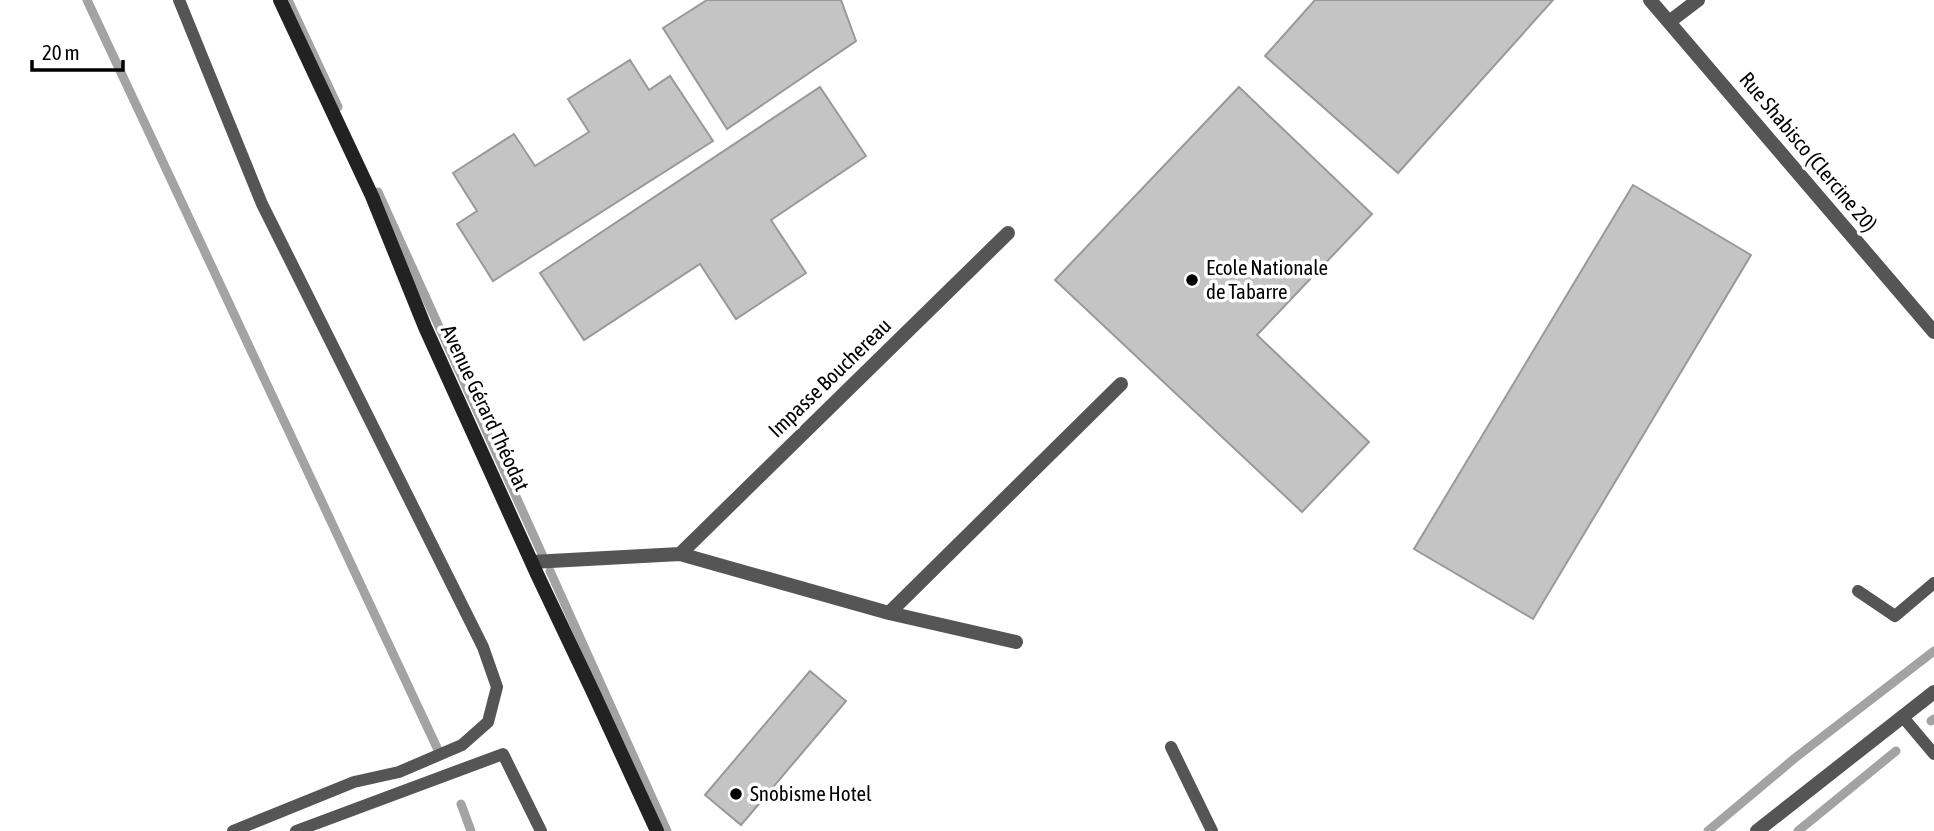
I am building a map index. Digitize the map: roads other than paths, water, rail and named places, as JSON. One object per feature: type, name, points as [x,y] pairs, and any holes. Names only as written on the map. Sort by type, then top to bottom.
[{"type":"street","name":"Avenue Gérard Théodat","points":[[280,0],[372,197],[425,327],[657,831]]},
{"type":"street","name":"Rue Shabisco (Clercine 20)","points":[[1650,0],[1929,316],[1934,332]]},
{"type":"street","points":[[1669,22],[1698,0]]},
{"type":"street","name":"Impasse Bouchereau","points":[[680,554],[1009,233]]},
{"type":"street","points":[[888,613],[1121,384]]},
{"type":"street","points":[[532,562],[680,554],[888,613],[1016,642]]},
{"type":"street","points":[[1757,831],[1934,692]]},
{"type":"lane","points":[[179,0],[262,204],[483,647],[497,687],[488,722],[462,745],[399,772],[354,782],[233,831]]},
{"type":"lane","points":[[1858,591],[1895,616],[1934,583]]},
{"type":"lane","points":[[1902,716],[1934,754]]},
{"type":"lane","points":[[1171,747],[1212,831]]},
{"type":"lane","points":[[296,831],[503,754],[541,831]]},
{"type":"waterway","points":[[87,0],[439,752]]},
{"type":"waterway","points":[[288,0],[338,107]]},
{"type":"waterway","points":[[378,192],[542,554]]},
{"type":"waterway","points":[[550,571],[667,831]]},
{"type":"waterway","points":[[1708,831],[1795,758],[1934,651]]},
{"type":"waterway","points":[[1798,831],[1896,751]]},
{"type":"waterway","points":[[461,804],[471,831]]},
{"type":"place","name":"Ecole Nationale de Tabarre","points":[[1192,280]]},
{"type":"place","name":"Snobisme Hotel","points":[[736,794]]}]
